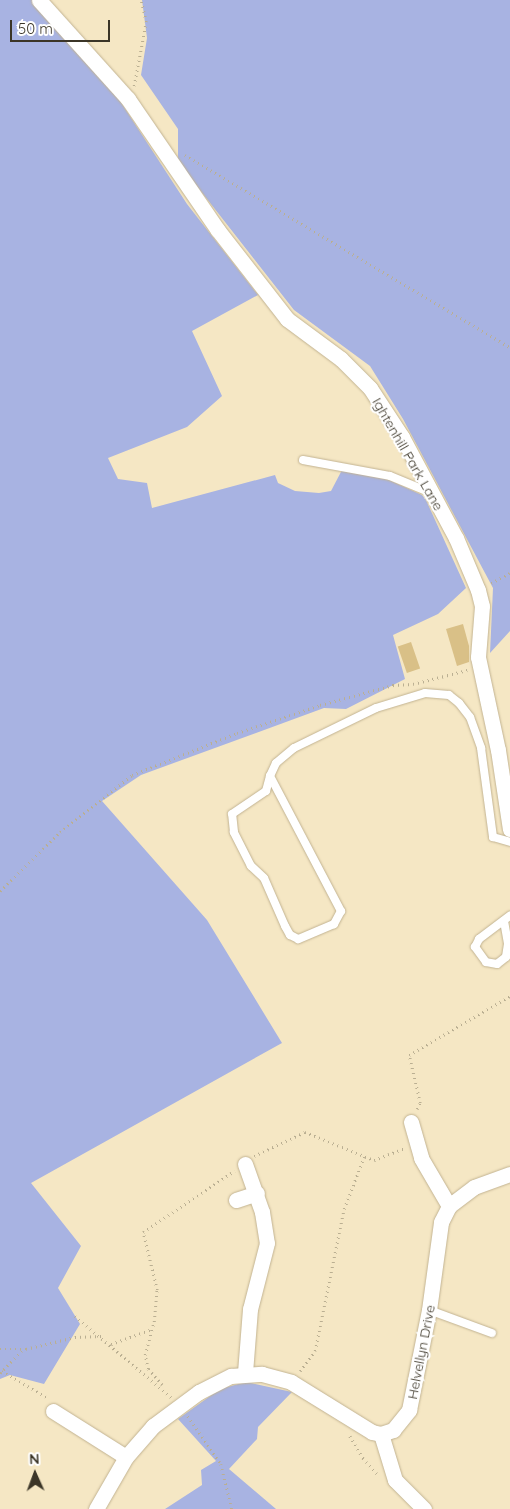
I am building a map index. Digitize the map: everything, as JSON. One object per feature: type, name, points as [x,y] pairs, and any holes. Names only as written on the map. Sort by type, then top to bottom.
[{"type":"street","name":"Ightenhill Park Lane","points":[[39,0],[128,99],[212,221],[287,319],[341,359],[370,388],[431,493],[478,590],[482,606],[478,657],[510,829]]},
{"type":"street","points":[[411,1122],[421,1158],[449,1206],[474,1187],[510,1174]]},
{"type":"street","points":[[244,1164],[257,1193],[267,1244],[250,1309],[246,1373]]},
{"type":"street","points":[[236,1200],[257,1193]]},
{"type":"street","name":"Helvellyn Drive","points":[[381,1434],[393,1430],[409,1410],[429,1310],[441,1222],[449,1206]]},
{"type":"street","points":[[96,1509],[126,1457],[153,1426],[214,1382],[246,1373],[291,1382],[381,1434],[390,1469],[402,1489],[424,1509]]},
{"type":"street","points":[[56,1417],[126,1457]]},
{"type":"lane","points":[[302,460],[390,476],[431,493]]},
{"type":"lane","points":[[270,776],[341,911],[334,924],[309,937],[298,940],[290,935],[264,878],[251,866],[231,823],[232,814],[266,791],[270,776],[276,762],[294,748],[376,708],[425,693],[449,695],[470,717],[481,748],[493,837],[510,842]]},
{"type":"lane","points":[[507,918],[508,944],[506,957],[497,964],[486,962],[475,947],[483,934],[507,918]]},
{"type":"lane","points":[[429,1310],[492,1333]]},
{"type":"path","points":[[128,99],[140,64],[146,22],[141,0]]},
{"type":"path","points":[[177,150],[510,346]]},
{"type":"path","points":[[478,590],[510,573]]},
{"type":"path","points":[[0,891],[60,832],[132,775],[237,732],[292,714],[393,684],[413,684],[481,667]]},
{"type":"path","points":[[411,1122],[420,1103],[408,1055],[510,996]]},
{"type":"path","points":[[162,1386],[148,1369],[145,1355],[152,1329],[157,1290],[143,1232],[258,1154],[305,1132],[374,1160],[417,1143]]},
{"type":"path","points":[[291,1382],[315,1351],[344,1209],[364,1156]]},
{"type":"path","points":[[75,1316],[102,1336],[181,1406],[221,1464],[232,1509]]},
{"type":"path","points":[[111,1344],[152,1329]]},
{"type":"path","points":[[0,1349],[23,1349],[75,1337],[102,1336]]},
{"type":"path","points":[[23,1349],[1,1372],[50,1400],[56,1417]]},
{"type":"path","points":[[345,1428],[362,1458],[378,1475],[402,1489]]},
{"type":"shaded area","points":[[0,0],[33,0],[120,101],[187,204],[258,295],[192,331],[222,396],[187,427],[108,458],[118,479],[147,483],[152,508],[275,475],[278,483],[295,491],[319,493],[331,491],[342,470],[389,480],[422,495],[426,500],[466,588],[438,614],[393,635],[405,679],[346,709],[324,708],[141,775],[102,801],[207,920],[282,1043],[31,1183],[81,1246],[58,1288],[80,1324],[44,1384],[10,1375],[0,1379]]},
{"type":"shaded area","points":[[142,0],[510,0],[510,631],[490,653],[493,588],[403,419],[370,366],[294,310],[178,162],[178,129],[141,75],[147,38]]},
{"type":"shaded area","points":[[246,1382],[292,1392],[258,1427],[257,1439],[229,1469],[276,1509],[165,1509],[202,1485],[201,1470],[216,1461],[178,1419],[220,1389]]},
{"type":"building","points":[[463,624],[469,646],[469,662],[457,666],[446,629]]},
{"type":"building","points":[[411,642],[420,668],[407,673],[398,647]]}]
